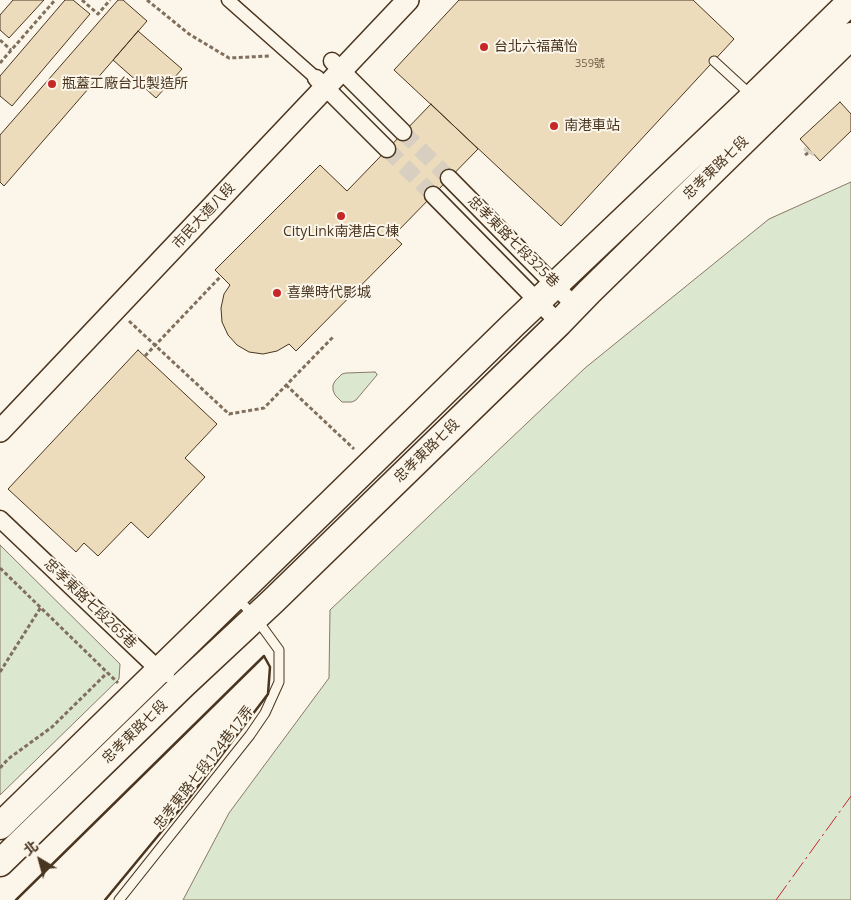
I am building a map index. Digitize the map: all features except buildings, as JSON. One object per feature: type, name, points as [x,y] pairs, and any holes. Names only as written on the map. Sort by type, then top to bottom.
[{"type":"main road","name":"忠孝東路七段","points":[[0,826],[547,293],[851,1]]},
{"type":"main road","name":"忠孝東路七段","points":[[0,863],[183,685],[273,601],[851,36]]},
{"type":"street","points":[[228,0],[321,83],[387,149]]},
{"type":"street","name":"市民大道八段","points":[[337,66],[388,0]]},
{"type":"street","name":"市民大道八段","points":[[0,431],[337,66],[408,0]]},
{"type":"street","points":[[337,66],[403,132]]},
{"type":"street","name":"市民大道八段","points":[[0,410],[321,83]]},
{"type":"street","name":"忠孝東路七段325巷","points":[[449,178],[567,315]]},
{"type":"street","name":"忠孝東路七段325巷","points":[[433,195],[547,293],[567,315]]},
{"type":"street","name":"忠孝東路七段265巷","points":[[0,519],[159,670],[183,685]]},
{"type":"lane","points":[[714,61],[753,97]]},
{"type":"lane","name":"忠孝東路七段124巷17弄","points":[[119,900],[250,735],[265,713],[279,682],[279,650],[255,617],[235,596]]},
{"type":"path","points":[[0,62],[55,0]]},
{"type":"path","points":[[82,0],[98,14],[110,0]]},
{"type":"path","points":[[147,0],[189,34],[229,58],[290,55]]},
{"type":"path","points":[[0,40],[11,50]]},
{"type":"path","points":[[145,356],[221,276]]},
{"type":"path","points":[[128,320],[229,414],[264,408],[334,336]]},
{"type":"path","points":[[286,385],[354,449]]},
{"type":"path","points":[[0,568],[118,683]]},
{"type":"path","points":[[0,672],[41,607]]},
{"type":"path","points":[[0,768],[8,759],[52,727],[107,673]]},
{"type":"green space","points":[[851,182],[851,900],[183,900],[229,813],[329,678],[330,610],[585,368],[769,219]]},
{"type":"green space","points":[[375,372],[377,375],[356,400],[342,402],[335,395],[333,385],[342,374]]},
{"type":"green space","points":[[0,545],[120,664],[119,679],[0,795]]},
{"type":"tunnel","points":[[403,132],[449,178]]},
{"type":"tunnel","points":[[387,149],[433,195]]},
{"type":"wall","points":[[16,900],[264,656],[270,667],[268,694],[190,797],[105,900]]},
{"type":"power","points":[[776,900],[851,796]]},
{"type":"place","name":"台北六福萬怡","points":[[484,47]]},
{"type":"place","name":"瓶蓋工廠台北製造所","points":[[52,84]]},
{"type":"place","name":"南港車站","points":[[554,126]]},
{"type":"place","name":"CityLink南港店C棟","points":[[341,216]]},
{"type":"place","name":"喜樂時代影城","points":[[277,293]]}]
